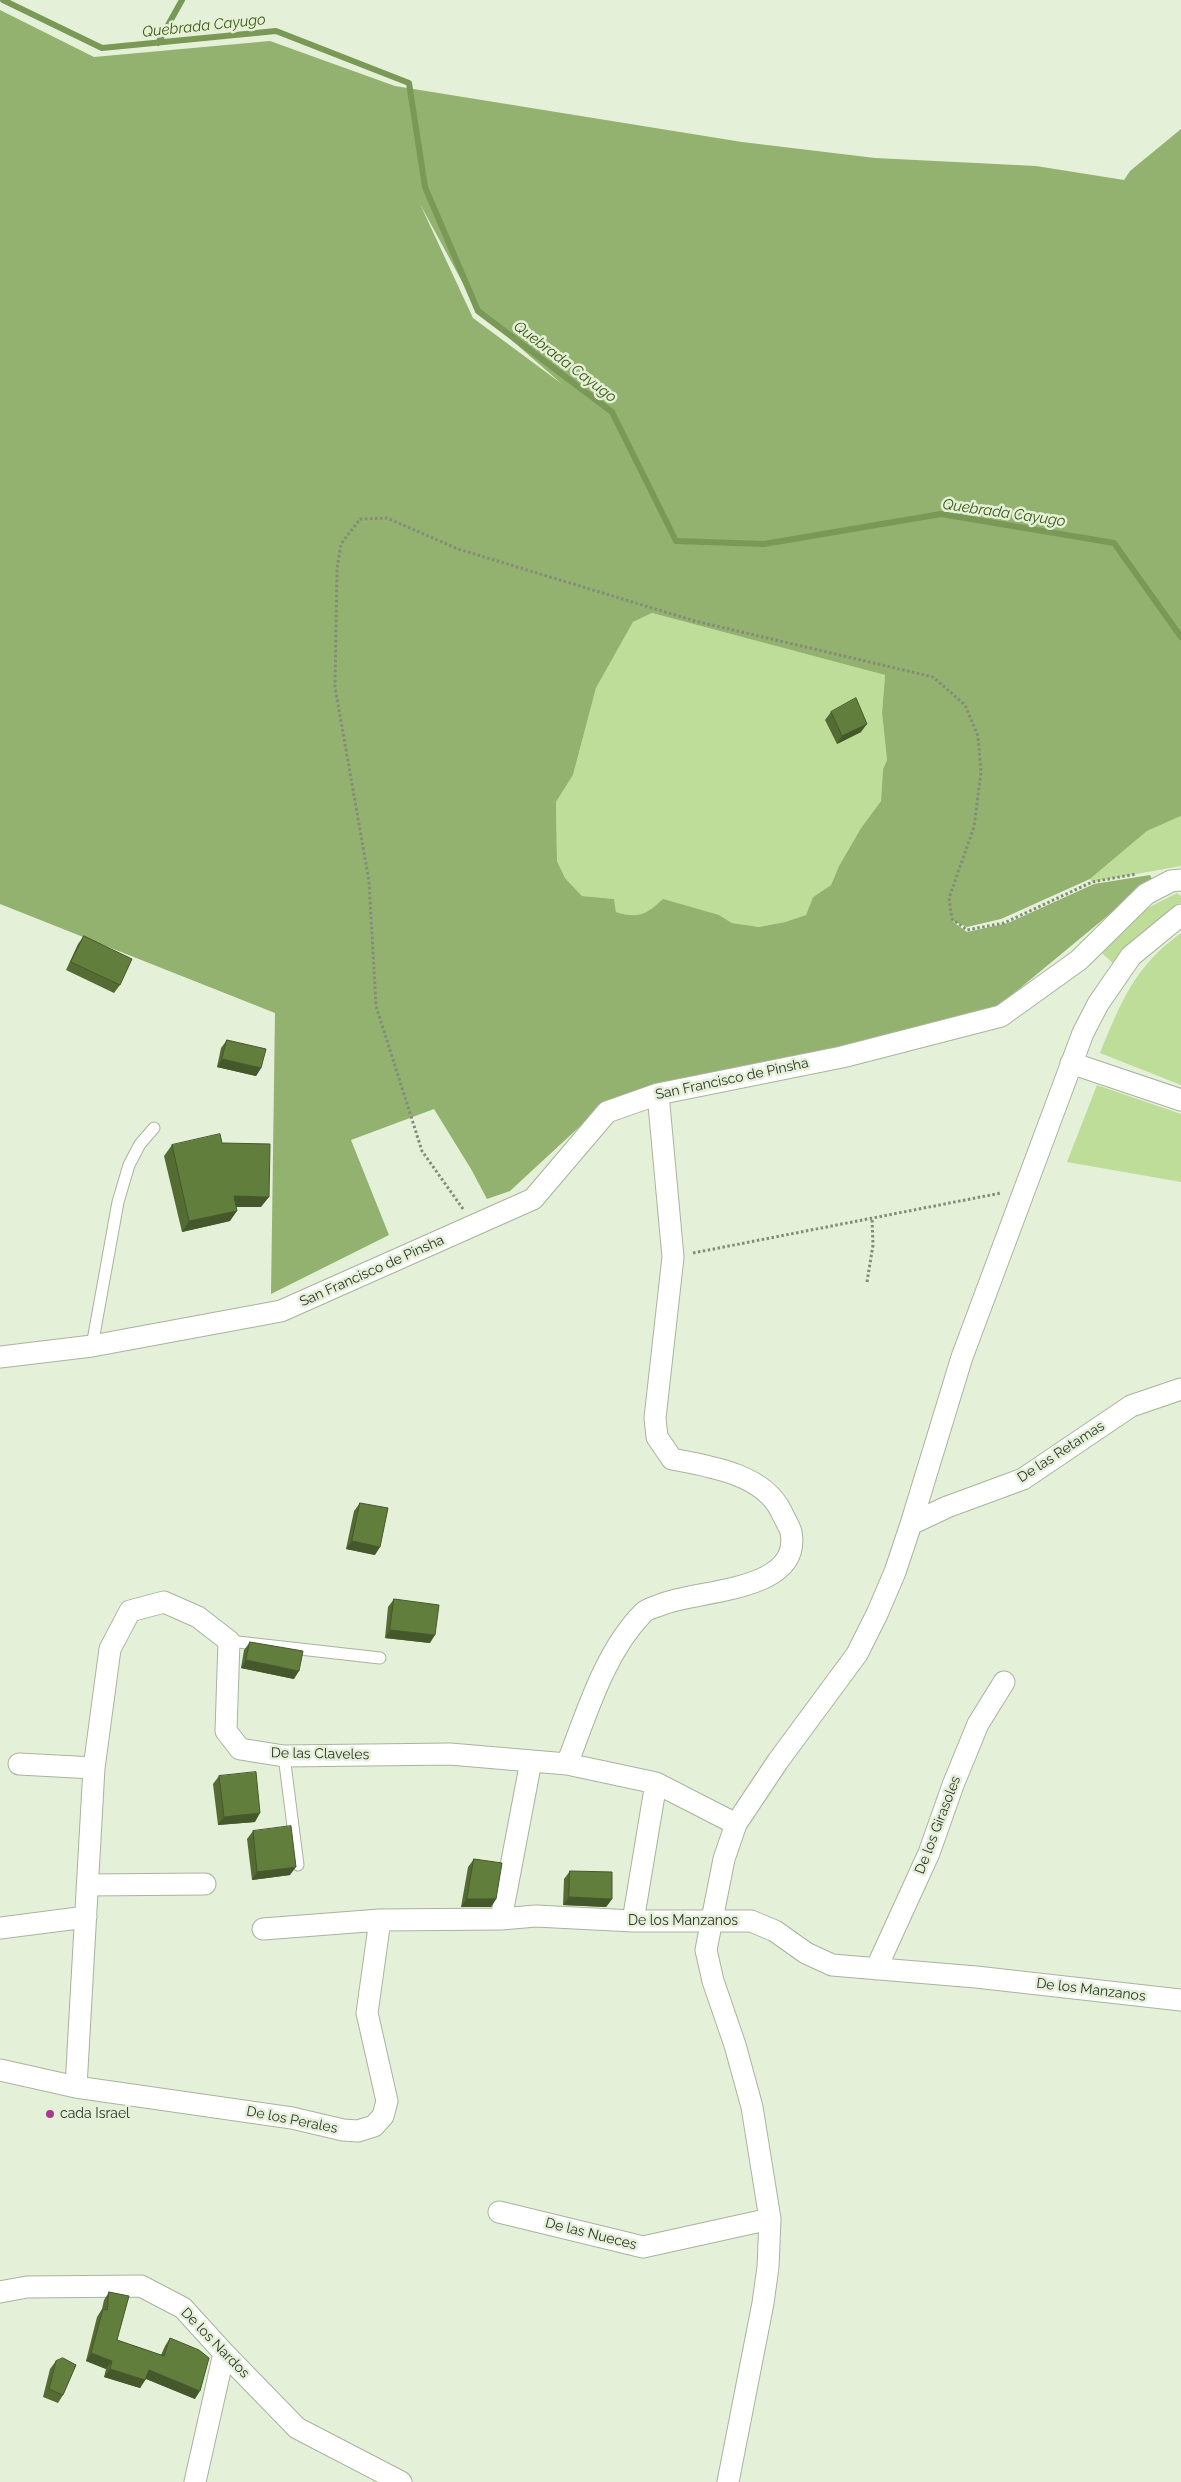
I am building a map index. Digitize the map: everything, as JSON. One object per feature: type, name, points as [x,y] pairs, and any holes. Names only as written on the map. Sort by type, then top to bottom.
[{"type":"street","name":"San Francisco de Pinsha","points":[[0,1357],[92,1346],[281,1311],[533,1199],[608,1112],[658,1094],[842,1056],[1001,1016],[1079,960],[1146,894],[1171,881],[1181,880]]},
{"type":"street","points":[[728,2482],[763,2303],[768,2267],[770,2219],[752,2107],[735,2045],[713,1981],[706,1950],[714,1921],[724,1859],[736,1824],[778,1761],[857,1654],[895,1572],[962,1357],[1083,1032],[1098,1004],[1131,956],[1181,915]]},
{"type":"street","points":[[1071,1063],[1181,1100]]},
{"type":"street","points":[[567,1764],[612,1655],[644,1612],[669,1601],[756,1582],[772,1576],[787,1562],[791,1549],[790,1531],[778,1506],[755,1482],[703,1465],[672,1459],[657,1437],[655,1418],[673,1258],[658,1094]]},
{"type":"street","name":"De las Retamas","points":[[911,1524],[947,1507],[1024,1479],[1130,1406],[1181,1390]]},
{"type":"street","points":[[76,2086],[94,1768],[110,1648],[130,1611],[164,1602],[198,1617],[229,1641]]},
{"type":"street","name":"De las Claveles","points":[[229,1641],[226,1731],[240,1749],[284,1756],[450,1754],[567,1764],[656,1784],[736,1824]]},
{"type":"street","name":"De los Girasoles","points":[[876,1969],[929,1853],[953,1785],[978,1724],[1004,1682]]},
{"type":"street","points":[[500,1919],[531,1761]]},
{"type":"street","points":[[19,1764],[94,1768]]},
{"type":"street","points":[[633,1921],[656,1784]]},
{"type":"street","points":[[88,1885],[205,1884]]},
{"type":"street","name":"De los Manzanos","points":[[263,1929],[380,1920],[500,1919],[536,1916],[633,1921],[751,1921],[775,1931],[806,1954],[832,1965],[976,1977],[1181,2000]]},
{"type":"street","points":[[0,1928],[86,1917]]},
{"type":"street","name":"De los Perales","points":[[0,2070],[76,2086],[292,2118],[343,2130],[358,2131],[374,2126],[383,2116],[387,2101],[367,2013],[380,1920]]},
{"type":"street","name":"De las Nueces","points":[[499,2212],[643,2247],[770,2219]]},
{"type":"street","name":"De los Nardos","points":[[0,2292],[27,2287],[141,2286],[183,2308],[297,2428],[401,2482]]},
{"type":"street","points":[[195,2482],[224,2353]]},
{"type":"lane","points":[[92,1346],[118,1202],[126,1174],[140,1144],[154,1128]]},
{"type":"lane","points":[[229,1641],[380,1658]]},
{"type":"lane","points":[[284,1756],[298,1865]]},
{"type":"path","points":[[474,1225],[422,1151],[376,1006],[369,881],[335,687],[337,570],[341,544],[360,519],[386,518],[458,549],[696,621],[932,677],[965,705],[978,736],[981,772],[974,826],[949,898],[952,919],[967,930],[1004,923],[1092,882],[1140,874]]},
{"type":"path","points":[[673,1258],[1024,1189]]},
{"type":"path","points":[[867,1282],[873,1245],[872,1218]]},
{"type":"green space","points":[[0,10],[94,57],[270,41],[395,86],[742,142],[875,158],[1036,166],[1124,180],[1130,171],[1181,129],[1181,816],[1147,831],[1090,879],[1001,919],[967,927],[952,921],[967,932],[1008,923],[1094,884],[1150,875],[1152,879],[996,1008],[602,1106],[510,1191],[487,1199],[434,1109],[351,1140],[389,1235],[271,1294],[275,1013],[0,904]],"holes":[[[420,204],[478,311],[562,384],[473,318]],[[652,613],[885,675],[882,713],[887,760],[883,769],[881,801],[861,828],[839,866],[831,885],[813,897],[806,915],[785,922],[759,927],[732,923],[719,915],[663,899],[646,912],[630,915],[616,912],[614,899],[582,896],[565,878],[557,861],[556,802],[573,775],[596,688],[633,622]]]},
{"type":"green space","points":[[652,613],[885,675],[882,713],[887,760],[883,769],[881,801],[861,828],[839,866],[831,885],[813,897],[806,915],[785,922],[759,927],[732,923],[719,915],[651,911],[632,917],[616,912],[614,899],[582,896],[565,878],[557,861],[556,802],[573,775],[596,688],[633,622]]},
{"type":"green space","points":[[1181,816],[1181,866],[1092,882],[1090,879],[1147,831]]},
{"type":"green space","points":[[1177,893],[1181,896],[1181,902],[1114,964],[1096,948],[1132,916]]},
{"type":"green space","points":[[1181,933],[1181,1085],[1100,1053],[1122,1002],[1140,972],[1151,959]]},
{"type":"green space","points":[[1097,1085],[1181,1114],[1181,1182],[1067,1162]]},
{"type":"building","points":[[856,698],[867,724],[842,736],[831,712]]},
{"type":"building","points":[[84,936],[132,959],[120,985],[71,962]]},
{"type":"building","points":[[227,1040],[266,1049],[261,1068],[222,1059]]},
{"type":"building","points":[[220,1134],[222,1143],[270,1144],[269,1197],[234,1196],[237,1211],[189,1221],[172,1145]]},
{"type":"building","points":[[360,1503],[388,1508],[380,1547],[352,1541]]},
{"type":"building","points":[[394,1599],[439,1605],[435,1635],[390,1630]]},
{"type":"building","points":[[250,1642],[303,1651],[299,1671],[246,1660]]},
{"type":"building","points":[[256,1772],[260,1813],[224,1817],[219,1776]]},
{"type":"building","points":[[291,1826],[296,1867],[257,1872],[253,1831]]},
{"type":"building","points":[[474,1859],[502,1863],[496,1899],[467,1899]]},
{"type":"building","points":[[570,1871],[612,1872],[612,1899],[569,1897]]},
{"type":"building","points":[[109,2292],[129,2296],[117,2340],[164,2356],[170,2338],[199,2350],[209,2358],[200,2391],[149,2370],[145,2380],[110,2369],[112,2361],[91,2353],[103,2309],[107,2310]]},
{"type":"building","points":[[63,2358],[76,2365],[63,2395],[49,2389],[56,2361]]},
{"type":"waterway","name":"Quebrada Cayugo","points":[[3,0],[102,48],[276,31],[409,83],[425,187],[478,311],[612,412],[676,541],[764,544],[941,514],[1114,543],[1181,637]]},
{"type":"waterway","points":[[158,43],[182,0]]},
{"type":"place","name":"cada Israel","points":[[50,2114]]}]
